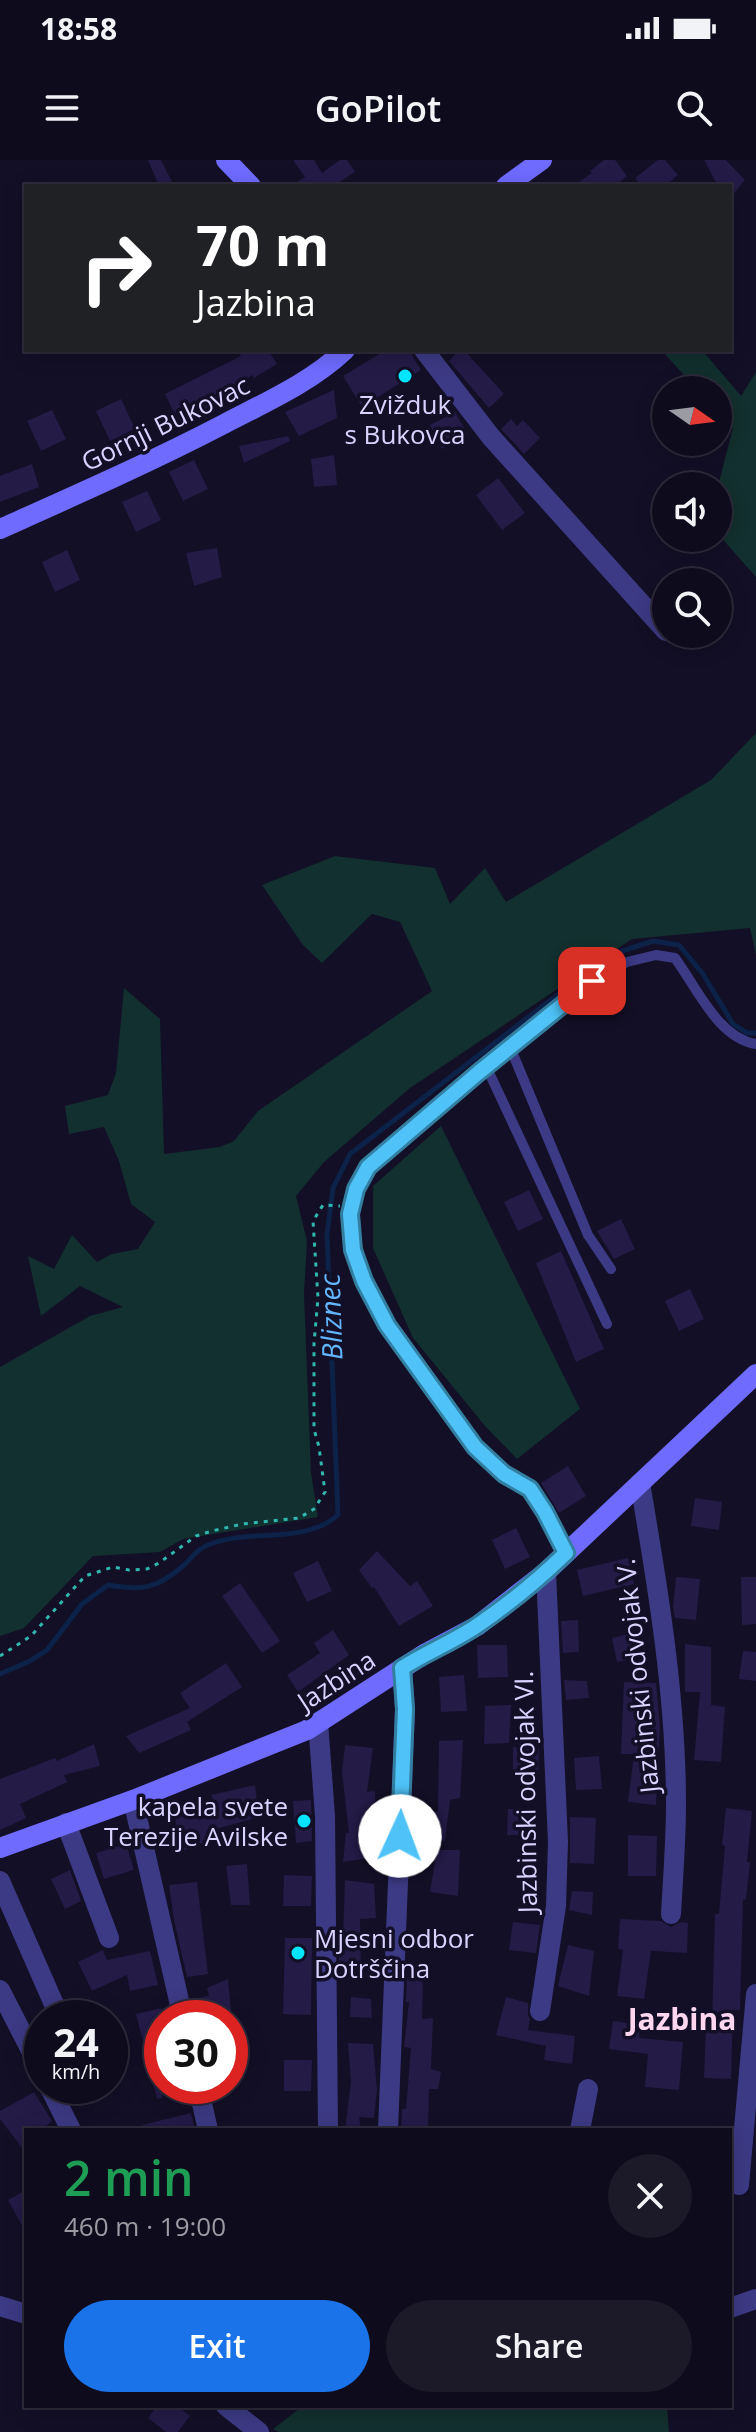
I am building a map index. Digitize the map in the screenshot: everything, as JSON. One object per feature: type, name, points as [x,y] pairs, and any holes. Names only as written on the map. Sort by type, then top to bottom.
[{"type":"street","points":[[226,160],[249,184]]},
{"type":"street","points":[[509,184],[542,160]]},
{"type":"street","name":"Gornji Bukovac","points":[[0,529],[109,481],[266,403],[304,382],[342,352]]},
{"type":"street","points":[[426,352],[491,437],[652,615]]},
{"type":"street","name":"Jazbina","points":[[0,1848],[133,1800],[307,1730],[426,1653],[477,1626],[546,1572],[756,1374]]},
{"type":"street","name":"Jazbinski odvojak V.","points":[[640,1483],[654,1563],[673,1733],[676,1806],[671,1914]]},
{"type":"street","name":"Jazbinski odvojak VI.","points":[[540,2011],[556,1906],[558,1842],[546,1572]]},
{"type":"street","points":[[388,2128],[405,1709],[402,1668]]},
{"type":"street","points":[[318,1722],[325,1816],[328,2128]]},
{"type":"street","points":[[133,1800],[179,2000]]},
{"type":"street","points":[[66,1823],[109,1938]]},
{"type":"street","points":[[0,1881],[52,2000]]},
{"type":"street","points":[[0,1990],[24,2037]]},
{"type":"street","points":[[739,2185],[756,1994]]},
{"type":"street","points":[[580,2128],[588,2089]]},
{"type":"street","points":[[58,2104],[70,2128]]},
{"type":"street","points":[[202,2104],[208,2128]]},
{"type":"street","points":[[732,2307],[756,2299]]},
{"type":"street","points":[[0,2306],[24,2313]]},
{"type":"street","points":[[229,2408],[259,2432]]},
{"type":"lane","points":[[566,1553],[530,1489],[504,1474],[475,1447],[387,1325],[364,1281],[353,1250],[350,1214],[356,1189],[368,1167],[486,1066],[592,981],[627,962],[656,955],[675,958],[723,1028],[741,1042],[756,1044]]},
{"type":"lane","points":[[510,1047],[588,1235],[611,1269]]},
{"type":"lane","points":[[486,1066],[607,1324]]},
{"type":"path","points":[[0,1656],[31,1636],[85,1576],[113,1567],[147,1569],[196,1536],[242,1524],[299,1518],[314,1509],[325,1492],[314,1429],[314,1343],[318,1298],[313,1221],[323,1205],[338,1206]]},
{"type":"green space","points":[[663,352],[704,352],[724,376],[685,376]]},
{"type":"green space","points":[[756,372],[756,577],[732,550],[732,472],[722,472],[726,456],[732,456],[732,385],[741,396]]},
{"type":"green space","points":[[756,733],[756,955],[750,928],[632,939],[410,1088],[324,1162],[296,1196],[307,1241],[304,1294],[311,1473],[318,1517],[183,1539],[160,1552],[93,1556],[24,1628],[0,1636],[0,1367],[90,1316],[123,1307],[80,1286],[41,1316],[28,1256],[54,1269],[72,1235],[97,1262],[112,1254],[138,1249],[155,1222],[131,1204],[119,1161],[104,1127],[69,1134],[65,1106],[108,1095],[116,1073],[124,988],[160,1019],[164,1154],[220,1147],[234,1141],[258,1111],[432,991],[400,922],[372,914],[322,963],[303,945],[262,885],[335,856],[435,868],[450,904],[485,868],[506,902],[711,780]]},
{"type":"green space","points":[[441,1126],[580,1409],[517,1459],[485,1426],[413,1338],[373,1248],[373,1186]]},
{"type":"green space","points":[[300,2408],[667,2408],[669,2432],[279,2432],[273,2429]]},
{"type":"building","points":[[148,160],[161,160],[173,184],[158,184]]},
{"type":"building","points":[[293,160],[314,160],[322,173],[340,160],[347,160],[355,172],[336,184],[294,184],[305,177]]},
{"type":"building","points":[[604,160],[615,160],[627,176],[617,184],[576,184],[592,173],[590,171]]},
{"type":"building","points":[[658,160],[665,160],[678,175],[667,184],[640,184],[635,178]]},
{"type":"building","points":[[704,160],[726,160],[745,180],[732,196],[732,184],[717,184]]},
{"type":"building","points":[[238,352],[269,352],[277,364],[254,378],[252,375],[203,411],[179,423],[165,394],[241,356]]},
{"type":"building","points":[[383,352],[410,352],[421,370],[362,407],[343,376]]},
{"type":"building","points":[[457,352],[466,352],[504,394],[489,408],[449,361]]},
{"type":"building","points":[[334,390],[337,418],[299,436],[285,412]]},
{"type":"building","points":[[121,399],[135,429],[110,441],[96,411]]},
{"type":"building","points":[[52,410],[66,439],[41,451],[27,421]]},
{"type":"building","points":[[455,412],[468,435],[442,449],[430,425]]},
{"type":"building","points":[[511,419],[517,426],[523,420],[540,438],[524,454],[501,429]]},
{"type":"building","points":[[288,436],[290,441],[244,463],[239,446]]},
{"type":"building","points":[[334,455],[337,485],[314,487],[311,459]]},
{"type":"building","points":[[194,460],[208,489],[183,501],[169,472]]},
{"type":"building","points":[[32,464],[39,487],[0,502],[0,476]]},
{"type":"building","points":[[498,478],[525,513],[502,530],[476,495]]},
{"type":"building","points":[[147,491],[161,520],[136,532],[122,502]]},
{"type":"building","points":[[217,548],[222,577],[194,586],[186,553]]},
{"type":"building","points":[[67,550],[80,580],[55,592],[42,562]]},
{"type":"building","points":[[529,1190],[543,1219],[518,1231],[504,1202]]},
{"type":"building","points":[[621,1219],[635,1249],[614,1259],[597,1231]]},
{"type":"building","points":[[561,1251],[604,1349],[576,1362],[536,1263]]},
{"type":"building","points":[[690,1289],[704,1319],[679,1331],[665,1301]]},
{"type":"building","points":[[568,1466],[586,1496],[559,1513],[541,1483]]},
{"type":"building","points":[[695,1498],[722,1502],[719,1530],[691,1526]]},
{"type":"building","points":[[516,1528],[530,1557],[505,1569],[492,1540]]},
{"type":"building","points":[[377,1551],[410,1586],[417,1581],[433,1606],[399,1626],[359,1570]]},
{"type":"building","points":[[628,1558],[634,1584],[583,1596],[577,1570]]},
{"type":"building","points":[[318,1561],[332,1591],[307,1602],[293,1573]]},
{"type":"building","points":[[676,1577],[700,1579],[696,1620],[675,1618]]},
{"type":"building","points":[[741,1577],[756,1577],[756,1624],[742,1625]]},
{"type":"building","points":[[240,1583],[280,1641],[262,1653],[222,1596]]},
{"type":"building","points":[[578,1620],[579,1652],[563,1653],[561,1621]]},
{"type":"building","points":[[333,1630],[349,1655],[298,1692],[287,1675],[320,1653],[314,1643]]},
{"type":"building","points":[[641,1631],[646,1656],[617,1662],[612,1638]]},
{"type":"building","points":[[685,1644],[711,1647],[711,1705],[725,1707],[721,1762],[694,1760],[700,1692],[685,1692]]},
{"type":"building","points":[[477,1645],[507,1645],[508,1677],[478,1678]]},
{"type":"building","points":[[743,1651],[756,1652],[756,1681],[739,1679]]},
{"type":"building","points":[[226,1663],[242,1687],[187,1722],[191,1730],[139,1753],[126,1736],[190,1708],[180,1693]]},
{"type":"building","points":[[464,1675],[467,1711],[441,1712],[439,1677]]},
{"type":"building","points":[[564,1680],[587,1681],[589,1698],[566,1700]]},
{"type":"building","points":[[624,1682],[656,1683],[660,1726],[656,1805],[628,1802],[634,1754],[621,1754]]},
{"type":"building","points":[[511,1705],[509,1743],[484,1744],[485,1706]]},
{"type":"building","points":[[463,1740],[460,1798],[450,1800],[445,1841],[418,1837],[421,1809],[438,1812],[439,1741]]},
{"type":"building","points":[[94,1744],[100,1766],[64,1775],[67,1782],[20,1804],[26,1818],[0,1830],[0,1779],[55,1758],[57,1761]]},
{"type":"building","points":[[345,1745],[373,1748],[367,1792],[375,1791],[376,1820],[373,1857],[343,1862],[346,1833],[349,1833],[342,1772]]},
{"type":"building","points":[[513,1747],[539,1749],[538,1779],[513,1778]]},
{"type":"building","points":[[599,1756],[602,1789],[576,1790],[574,1758]]},
{"type":"building","points":[[255,1785],[259,1817],[209,1831],[211,1840],[182,1851],[173,1809],[213,1800],[211,1795]]},
{"type":"building","name":"kapela svete Terezije Avilske","points":[[311,1800],[312,1841],[296,1843],[293,1801]]},
{"type":"building","points":[[726,1808],[752,1811],[747,1862],[750,1863],[746,1900],[743,1899],[740,2010],[733,2010],[731,2079],[704,2078],[706,2025],[712,2025],[715,1914],[719,1914]]},
{"type":"building","points":[[508,1809],[535,1809],[534,1835],[507,1835]]},
{"type":"building","points":[[570,1817],[596,1818],[594,1864],[570,1863]]},
{"type":"building","points":[[628,1835],[657,1836],[656,1876],[628,1876]]},
{"type":"building","points":[[126,1844],[134,1870],[104,1879],[96,1853]]},
{"type":"building","points":[[437,1850],[460,1850],[458,1896],[430,1892]]},
{"type":"building","points":[[247,1864],[250,1905],[231,1905],[226,1866]]},
{"type":"building","points":[[70,1870],[81,1901],[65,1909],[51,1879]]},
{"type":"building","points":[[284,1875],[312,1876],[311,1906],[283,1906]]},
{"type":"building","points":[[345,1880],[374,1884],[376,1918],[360,1919],[361,1967],[339,1967]]},
{"type":"building","points":[[197,1882],[208,1974],[187,1977],[169,1885]]},
{"type":"building","points":[[572,1891],[593,1892],[592,1915],[569,1910]]},
{"type":"building","points":[[620,1919],[661,1921],[671,1927],[681,1922],[688,1923],[687,1953],[651,1951],[644,1999],[617,1996],[623,1950],[618,1949]]},
{"type":"building","points":[[513,1922],[540,1925],[536,1953],[509,1950]]},
{"type":"building","points":[[285,1938],[312,1938],[311,2015],[283,2014]]},
{"type":"building","points":[[568,1945],[594,1951],[589,1996],[558,1986]]},
{"type":"building","points":[[103,1950],[107,1960],[150,1951],[158,1985],[130,1991],[127,1975],[92,1991],[78,1962]]},
{"type":"building","points":[[423,1975],[422,2019],[433,2018],[431,2069],[441,2072],[438,2089],[429,2089],[428,2128],[401,2128],[402,2109],[406,2109],[411,2048],[404,2047],[409,2002],[406,2002],[407,1978]]},
{"type":"building","points":[[228,1979],[230,2000],[198,2000],[209,1996],[207,1988]]},
{"type":"building","points":[[351,1997],[371,1999],[372,2018],[350,2017]]},
{"type":"building","points":[[506,1997],[528,2003],[528,2030],[575,2036],[572,2064],[544,2060],[546,2046],[496,2035]]},
{"type":"building","points":[[144,2012],[144,2046],[136,2014]]},
{"type":"building","points":[[613,2021],[640,2025],[639,2038],[683,2042],[679,2090],[645,2087],[648,2054],[609,2049]]},
{"type":"building","points":[[348,2043],[373,2044],[377,2090],[374,2118],[359,2117],[361,2128],[345,2128],[351,2082]]},
{"type":"building","points":[[284,2060],[312,2060],[311,2091],[284,2091]]},
{"type":"building","points":[[24,2098],[24,2104],[41,2104],[52,2121],[43,2128],[24,2128],[24,2150],[0,2119],[0,2111]]},
{"type":"building","points":[[191,2113],[195,2128],[143,2128],[142,2125]]},
{"type":"building","points":[[24,2191],[24,2229],[8,2200]]},
{"type":"building","points":[[156,2408],[180,2408],[190,2416],[178,2432],[166,2432],[148,2418]]},
{"type":"waterway","name":"Bliznec","points":[[0,1674],[47,1650],[82,1604],[108,1585],[140,1588],[156,1584],[206,1546],[222,1540],[308,1530],[338,1515],[327,1234],[333,1188],[350,1154],[574,982],[622,951],[653,941],[679,945],[703,974],[733,1024],[747,1033],[756,1033]]},
{"type":"place","name":"Zvižduk s Bukovca","points":[[405,376]]},
{"type":"place","name":"kapela svete Terezije Avilske","points":[[304,1821]]},
{"type":"place","name":"Mjesni odbor Dotrščina","points":[[298,1953]]},
{"type":"district","name":"Jazbina","points":[[682,2018]]},
{"type":"route","points":[[400,1836],[405,1709],[402,1668],[477,1626],[566,1553],[530,1489],[504,1474],[475,1447],[387,1325],[364,1281],[353,1250],[350,1214],[356,1189],[368,1167],[592,981]]}]
